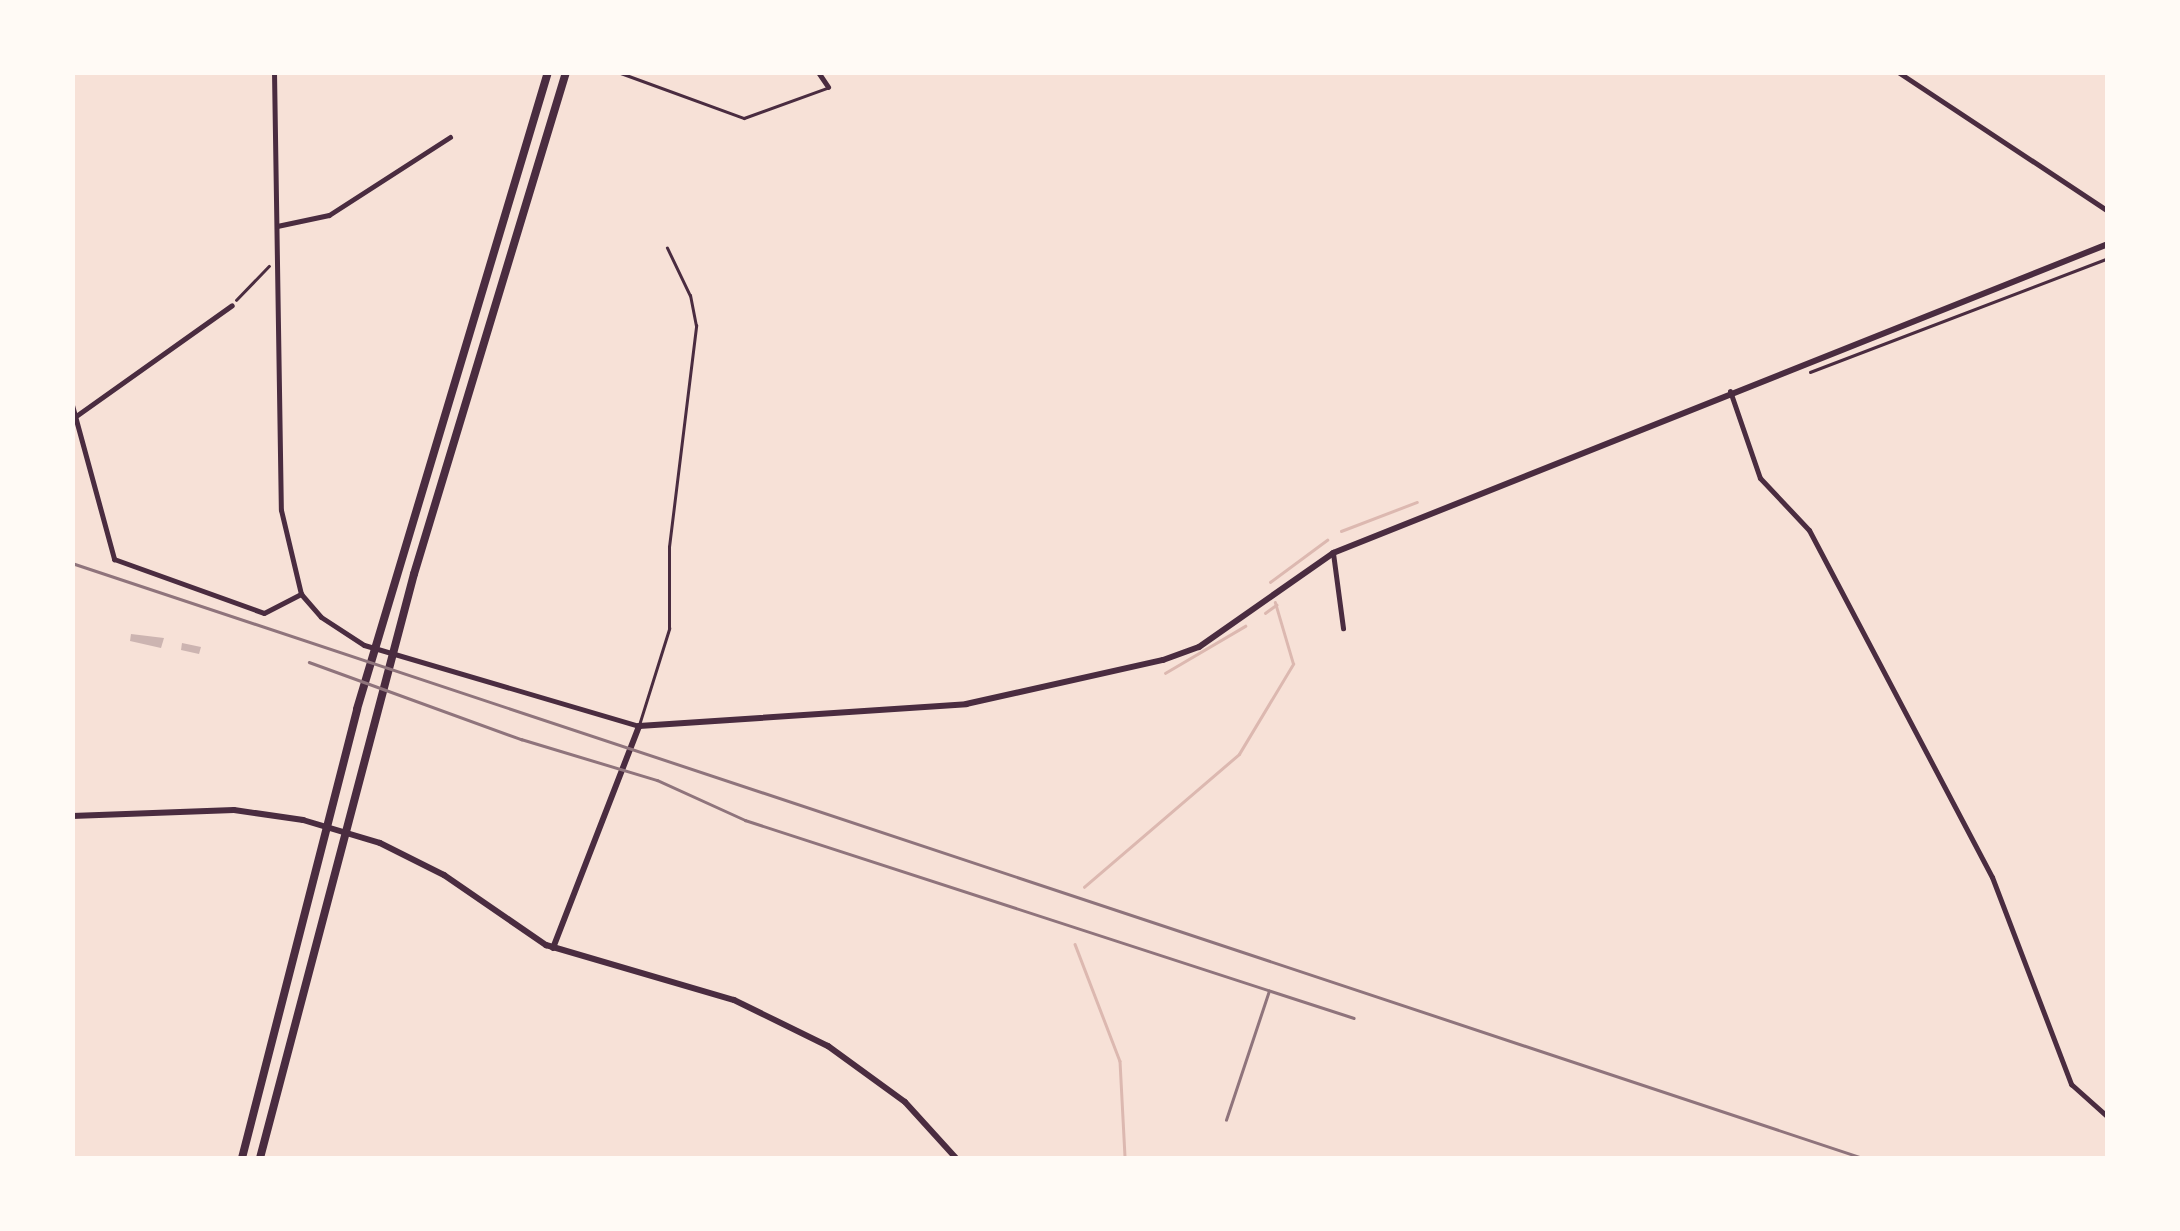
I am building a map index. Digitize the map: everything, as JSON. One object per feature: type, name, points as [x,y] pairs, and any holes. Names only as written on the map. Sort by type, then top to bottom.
[{"type":"highway","points":[[242,1158],[356,709],[548,72]]},
{"type":"highway","points":[[260,1158],[399,630],[566,72]]},
{"type":"main road","points":[[553,948],[639,726],[966,704],[1163,660],[1199,647],[1334,552],[1730,390],[2108,244]]},
{"type":"main road","points":[[72,816],[234,810],[345,831],[444,875],[509,925],[553,948],[682,983],[784,1022],[877,1078],[956,1158]]},
{"type":"street","points":[[274,72],[281,510],[301,594],[321,617],[364,646],[639,726]]},
{"type":"street","points":[[818,72],[828,88]]},
{"type":"street","points":[[1898,72],[2108,211]]},
{"type":"street","points":[[276,226],[330,215],[450,137]]},
{"type":"street","points":[[76,416],[232,304]]},
{"type":"street","points":[[1730,390],[1760,478],[1809,530],[1992,877],[2071,1084],[2108,1116]]},
{"type":"street","points":[[72,405],[106,542],[121,565],[264,613],[301,594]]},
{"type":"street","points":[[1334,552],[1343,628]]},
{"type":"lane","points":[[618,72],[744,118],[828,88]]},
{"type":"lane","points":[[639,726],[669,629],[669,547],[696,326],[690,296],[667,248]]},
{"type":"path","points":[[1804,374],[2108,258]]},
{"type":"path","points":[[232,304],[275,262]]},
{"type":"building","points":[[131,634],[164,638],[161,648],[130,641]]},
{"type":"building","points":[[182,643],[201,647],[199,654],[181,650]]},
{"type":"waterway","points":[[1341,531],[1417,502]]},
{"type":"waterway","points":[[1270,582],[1327,540]]},
{"type":"waterway","points":[[1084,887],[1239,754],[1293,664],[1275,603]]},
{"type":"waterway","points":[[1265,613],[1276,605]]},
{"type":"waterway","points":[[1165,673],[1245,626]]},
{"type":"waterway","points":[[1075,944],[1120,1061],[1125,1158]]},
{"type":"railway","points":[[72,563],[1863,1158]]},
{"type":"railway","points":[[309,662],[521,739],[657,780],[745,820],[1354,1018]]},
{"type":"railway","points":[[1226,1120],[1269,991]]}]
